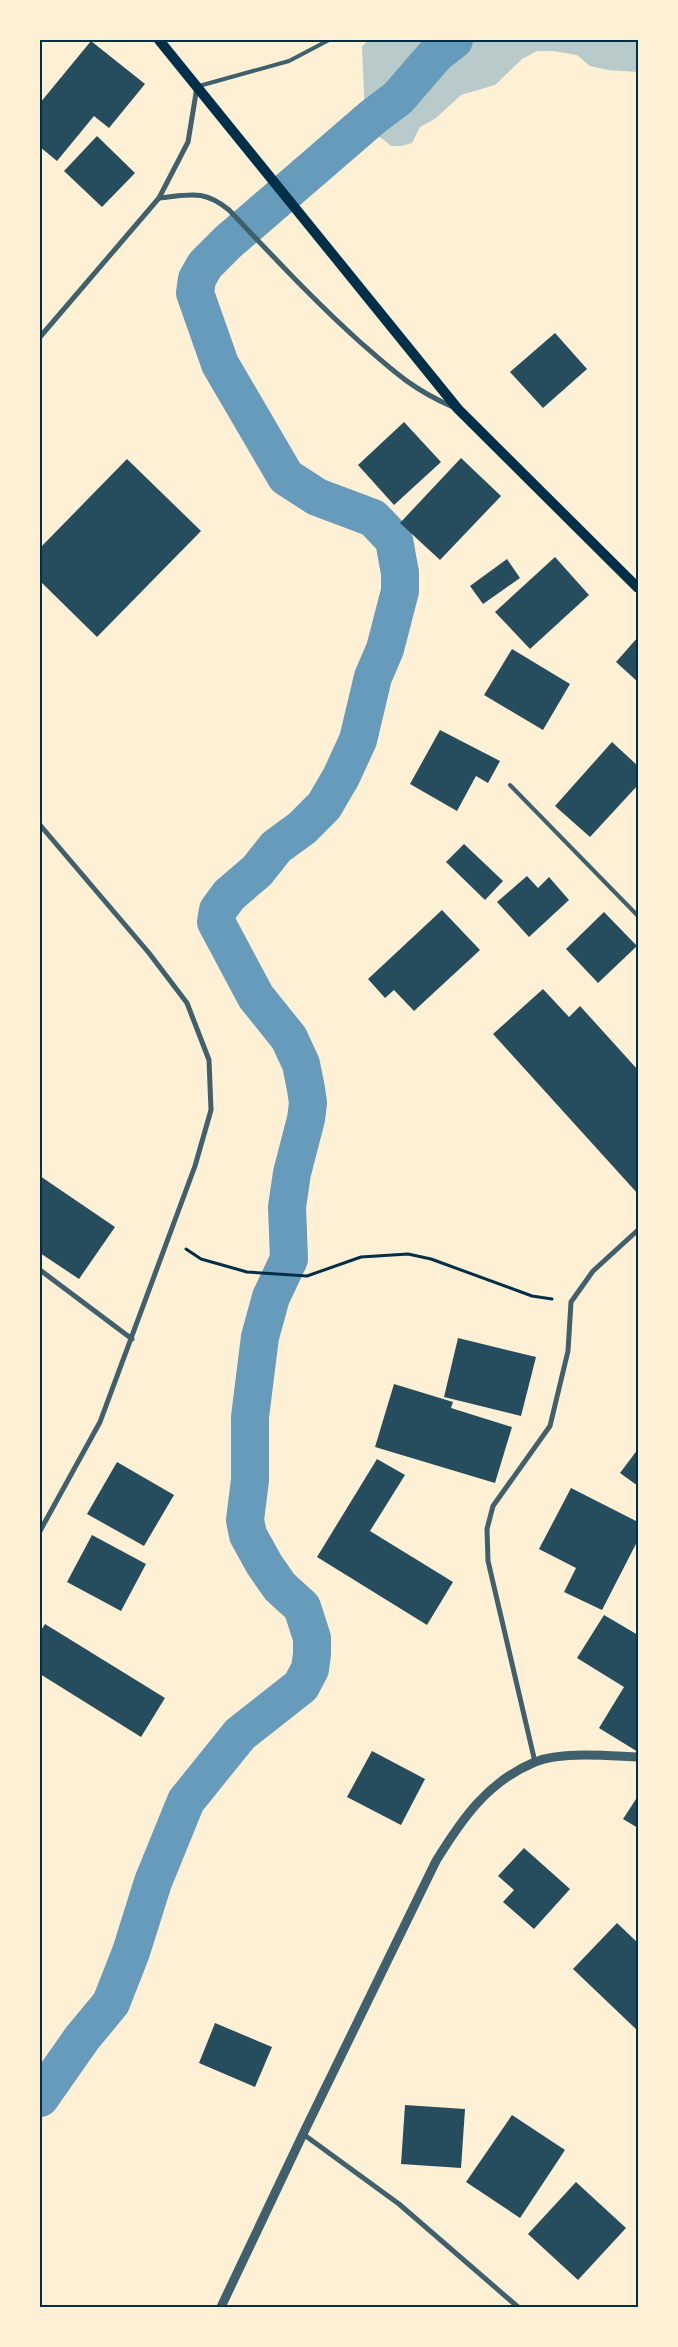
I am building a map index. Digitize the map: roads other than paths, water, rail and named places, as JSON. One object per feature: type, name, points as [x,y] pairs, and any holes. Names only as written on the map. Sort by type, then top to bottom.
[{"type":"main road","points":[[159,40],[458,409],[638,588]]},
{"type":"street","points":[[40,338],[160,198],[188,142],[197,86]]},
{"type":"street","points":[[160,198],[204,195],[216,199],[229,210],[336,321],[403,380],[429,396],[458,409]]},
{"type":"street","points":[[40,825],[149,953],[187,1004],[209,1060],[211,1110],[195,1166],[100,1422],[42,1520],[40,1531]]},
{"type":"street","points":[[535,1762],[488,1561],[487,1529],[493,1506],[550,1426],[568,1350],[571,1302],[594,1270],[638,1230]]},
{"type":"street","points":[[40,1270],[132,1339]]},
{"type":"street","points":[[225,2306],[303,2134],[436,1861],[460,1822],[480,1799],[502,1781],[535,1762],[588,1756],[638,1757]]},
{"type":"street","points":[[303,2134],[399,2204],[518,2307]]},
{"type":"lane","points":[[197,86],[289,61],[329,40]]},
{"type":"lane","points":[[510,786],[638,916]]},
{"type":"waterway","points":[[40,2098],[82,2038],[111,2003],[131,1952],[153,1882],[186,1801],[240,1734],[301,1686],[310,1669],[312,1654],[312,1638],[302,1607],[280,1587],[264,1564],[248,1535],[245,1520],[250,1480],[250,1417],[260,1337],[271,1297],[289,1259],[287,1207],[292,1173],[306,1119],[308,1103],[301,1064],[289,1038],[256,997],[216,922],[218,910],[229,895],[257,871],[276,847],[302,828],[324,806],[341,777],[358,740],[373,677],[385,649],[400,591],[400,573],[394,540],[373,518],[317,497],[286,477],[220,364],[195,293],[197,279],[205,265],[228,242],[374,116],[398,98],[436,54],[454,40]]}]
